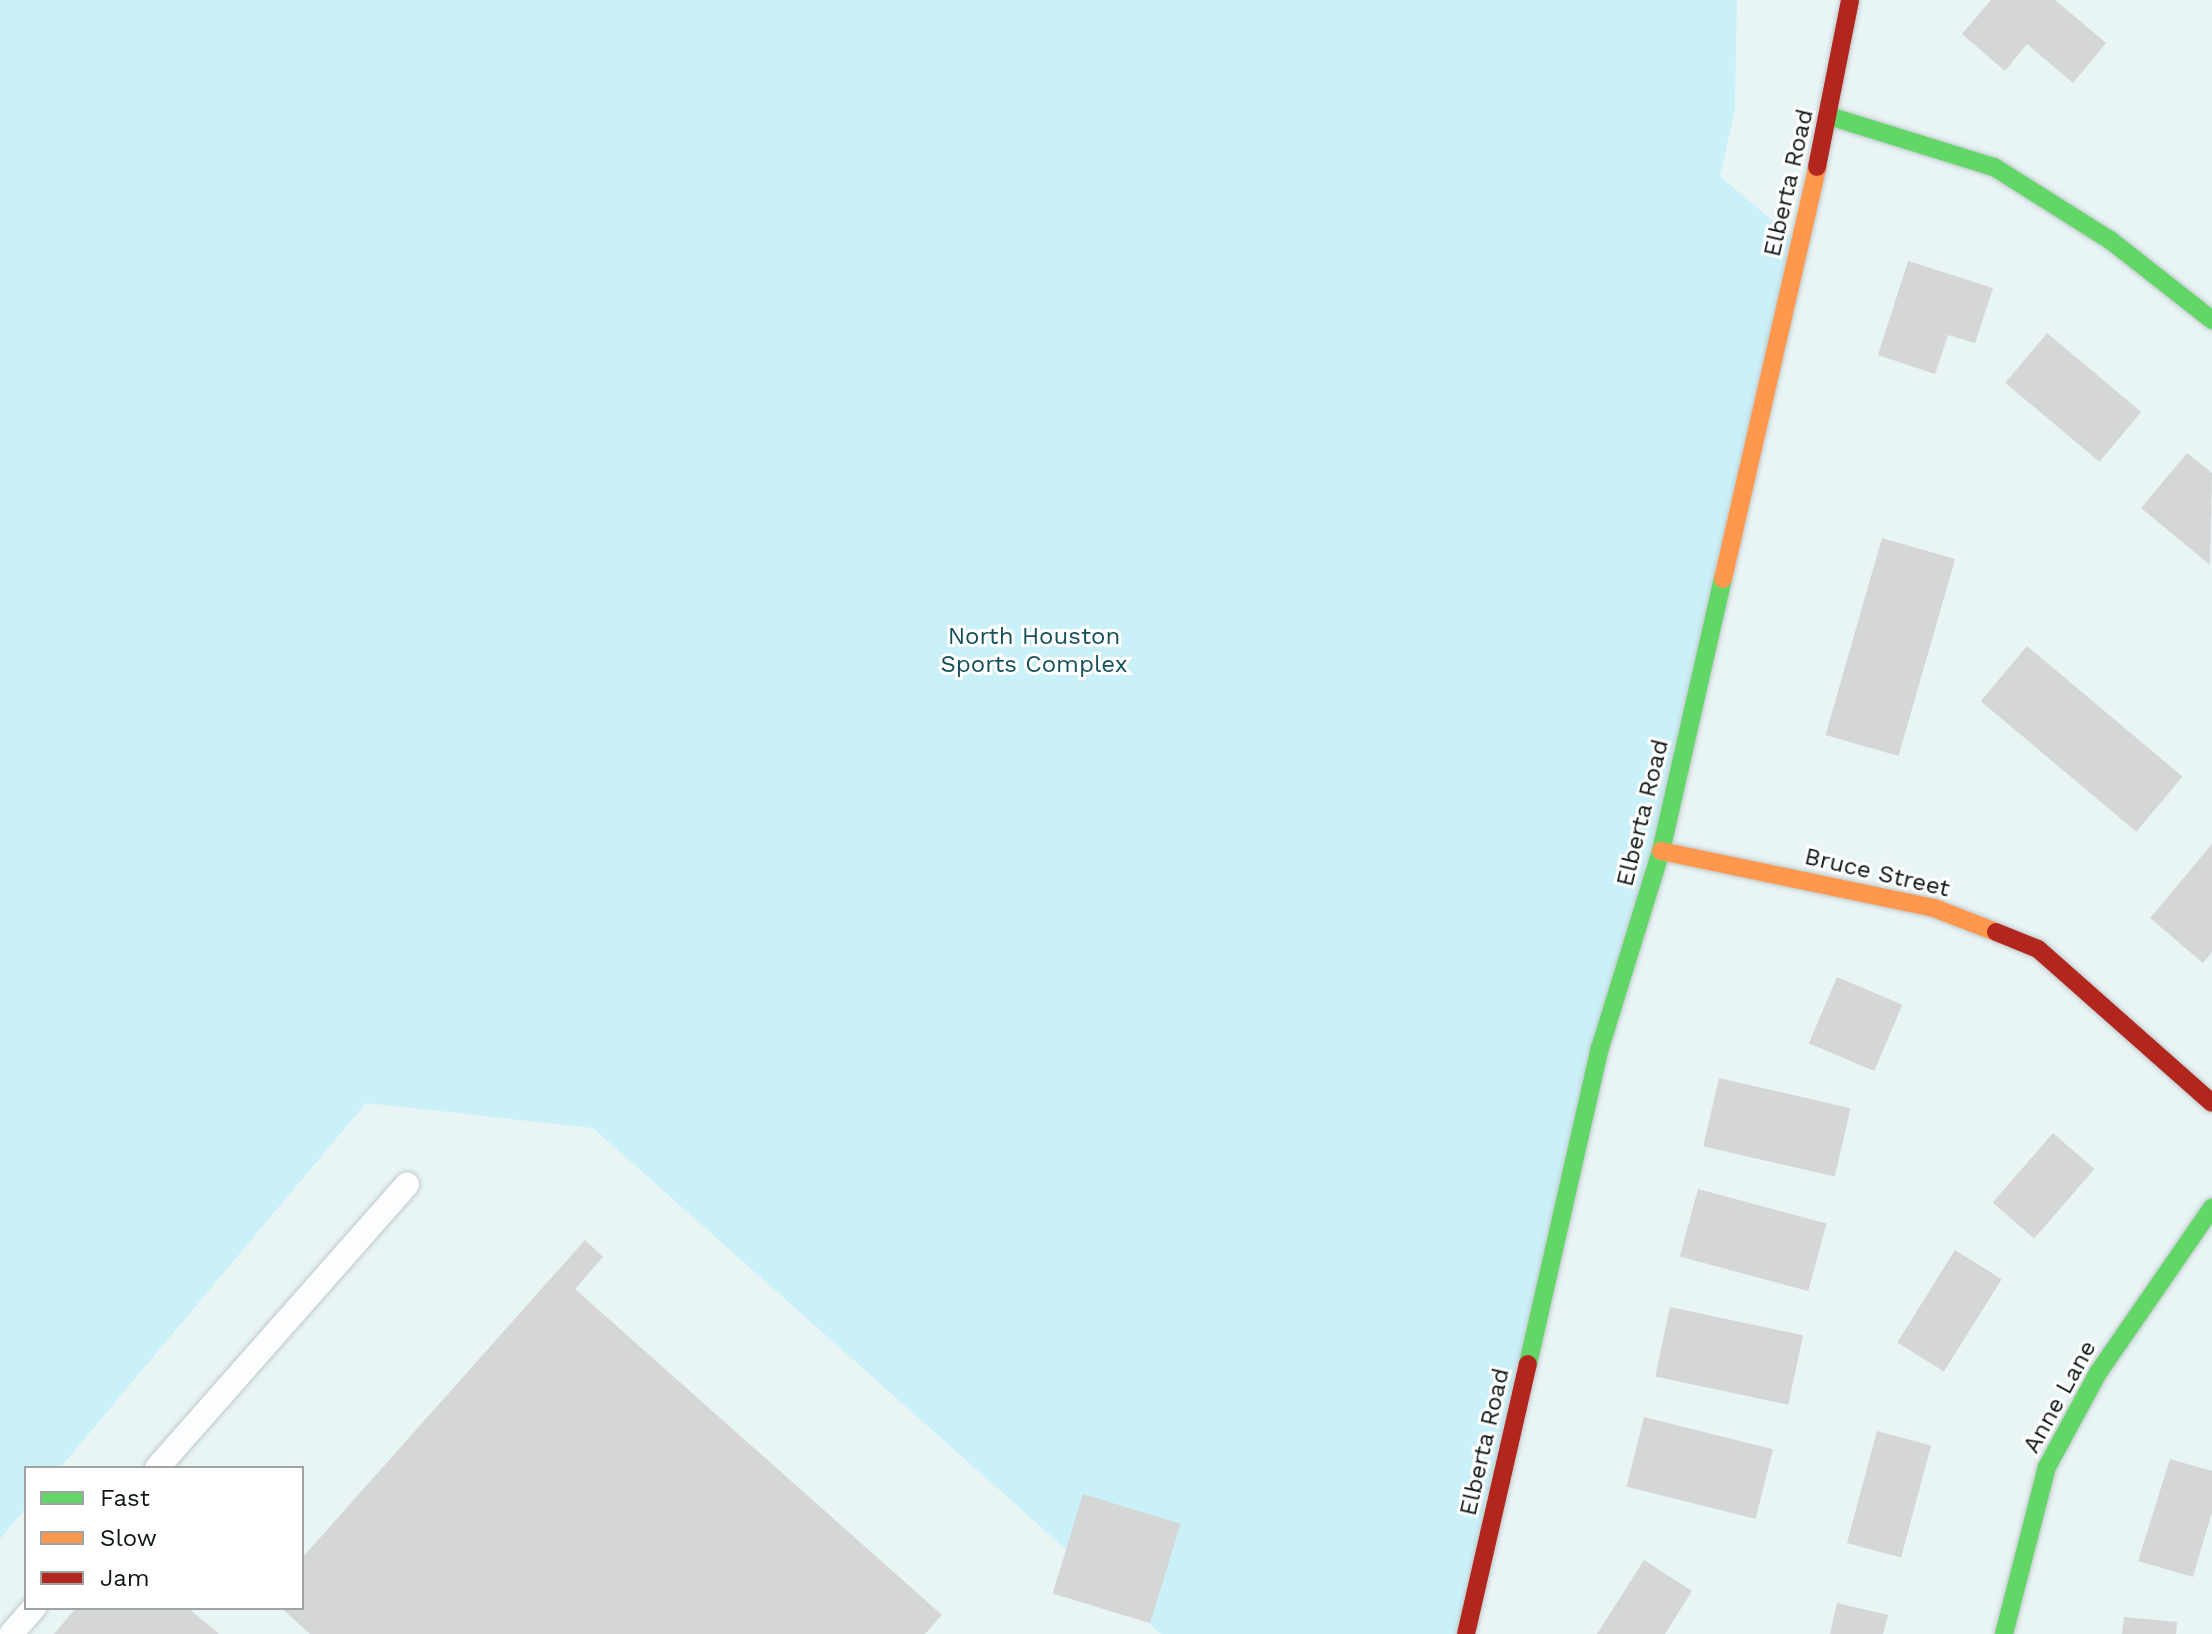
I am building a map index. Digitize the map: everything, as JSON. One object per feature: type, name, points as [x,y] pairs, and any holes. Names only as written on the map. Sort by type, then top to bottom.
[{"type":"street","name":"Elberta Road","points":[[1466,1634],[1600,1048],[1661,851],[1829,116],[1850,0]]},
{"type":"street","points":[[1829,116],[1994,167],[2110,240],[2212,320]]},
{"type":"street","name":"Bruce Street","points":[[1661,851],[1934,908],[2038,949],[2212,1103]]},
{"type":"street","name":"Anne Lane","points":[[2004,1634],[2047,1467],[2098,1373],[2212,1208]]},
{"type":"lane","points":[[159,1466],[407,1184]]},
{"type":"lane","points":[[11,1634],[32,1610]]},
{"type":"green space","name":"North Houston Sports Complex","points":[[0,0],[1737,0],[1735,109],[1720,176],[1800,244],[1468,1634],[1161,1634],[593,1128],[366,1103],[62,1466],[24,1466],[24,1510],[0,1539]]},
{"type":"building","points":[[1991,0],[2055,0],[2106,43],[2073,83],[2027,44],[2005,71],[1962,34]]},
{"type":"building","points":[[1908,261],[1993,288],[1975,343],[1948,335],[1935,374],[1878,355]]},
{"type":"building","points":[[2047,333],[2141,412],[2099,462],[2005,383]]},
{"type":"building","points":[[2187,453],[2212,473],[2210,565],[2141,508]]},
{"type":"building","points":[[1882,538],[1955,559],[1899,756],[1825,735]]},
{"type":"building","points":[[2027,646],[2183,776],[2136,832],[1981,701]]},
{"type":"building","points":[[2212,844],[2212,952],[2203,963],[2150,918]]},
{"type":"building","points":[[1837,977],[1902,1005],[1874,1071],[1809,1043]]},
{"type":"building","points":[[1719,1078],[1851,1108],[1835,1177],[1703,1146]]},
{"type":"building","points":[[2053,1133],[2095,1169],[2034,1239],[1993,1202]]},
{"type":"building","points":[[1698,1189],[1826,1223],[1808,1291],[1680,1257]]},
{"type":"building","points":[[585,1240],[603,1257],[575,1289],[942,1615],[925,1634],[310,1634],[283,1610],[304,1610],[304,1556]]},
{"type":"building","points":[[1955,1250],[2002,1279],[1944,1372],[1897,1342]]},
{"type":"building","points":[[1670,1307],[1803,1335],[1788,1405],[1655,1376]]},
{"type":"building","points":[[1644,1417],[1773,1449],[1756,1519],[1627,1487]]},
{"type":"building","points":[[1877,1431],[1931,1445],[1901,1558],[1847,1543]]},
{"type":"building","points":[[2170,1459],[2212,1471],[2212,1512],[2193,1577],[2138,1561]]},
{"type":"building","points":[[1083,1494],[1181,1524],[1150,1623],[1053,1593]]},
{"type":"building","points":[[1644,1560],[1692,1591],[1665,1634],[1597,1634]]},
{"type":"building","points":[[1837,1603],[1888,1615],[1883,1634],[1830,1634]]},
{"type":"building","points":[[74,1610],[190,1610],[219,1634],[54,1634]]},
{"type":"building","points":[[2124,1617],[2177,1622],[2176,1634],[2122,1634]]},
{"type":"traffic: fast","points":[[1829,116],[1994,167],[2110,240],[2212,320]]},
{"type":"traffic: fast","points":[[1528,1364],[1600,1048],[1661,851],[1723,579]]},
{"type":"traffic: fast","points":[[2004,1634],[2047,1467],[2098,1373],[2212,1208]]},
{"type":"traffic: slow","points":[[1723,579],[1817,167]]},
{"type":"traffic: slow","points":[[1661,851],[1934,908],[1996,932]]},
{"type":"traffic: jam","points":[[1817,167],[1850,0]]},
{"type":"traffic: jam","points":[[1996,932],[2038,949],[2212,1103]]},
{"type":"traffic: jam","points":[[1466,1634],[1528,1364]]}]
